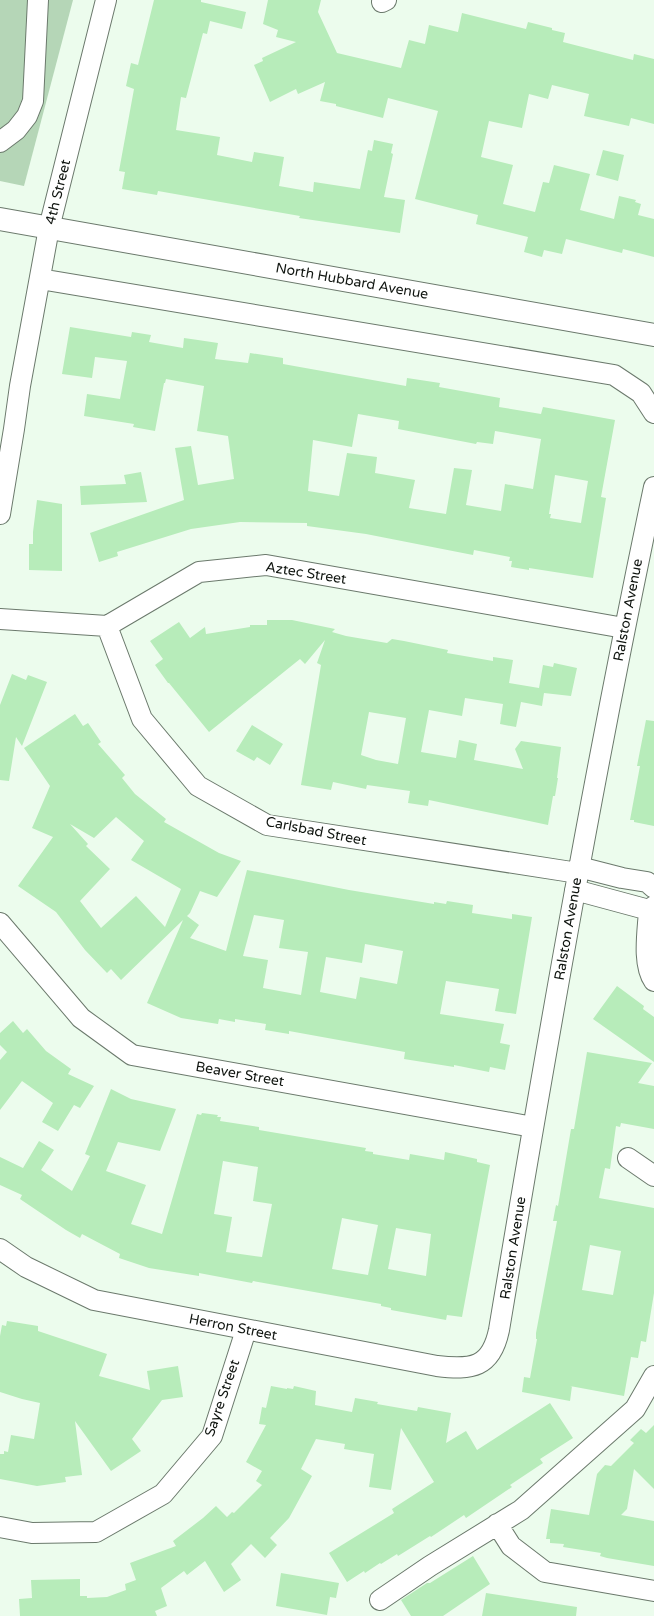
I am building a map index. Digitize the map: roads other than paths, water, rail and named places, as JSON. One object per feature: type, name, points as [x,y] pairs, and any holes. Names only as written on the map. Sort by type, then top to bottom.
[{"type":"main road","name":"North Hubbard Avenue","points":[[0,219],[654,335]]},
{"type":"street","points":[[0,142],[16,130],[27,116],[33,101],[38,0]]},
{"type":"street","name":"4th Street","points":[[0,514],[7,427],[20,386],[49,228],[106,0]]},
{"type":"street","points":[[40,279],[614,375],[641,393],[654,414]]},
{"type":"street","name":"Ralston Avenue","points":[[477,1365],[490,1355],[494,1350],[497,1341],[532,1128],[577,877],[624,628],[654,487]]},
{"type":"street","name":"Aztec Street","points":[[107,626],[199,572],[266,565],[624,628]]},
{"type":"street","points":[[0,619],[107,626]]},
{"type":"street","name":"Carlsbad Street","points":[[107,626],[142,719],[198,786],[267,825],[577,877]]},
{"type":"street","points":[[577,877],[622,878],[647,882],[654,888]]},
{"type":"street","points":[[577,877],[652,908],[647,958],[650,975],[654,981]]},
{"type":"street","name":"Beaver Street","points":[[0,923],[81,1018],[132,1055],[532,1128]]},
{"type":"street","points":[[628,1158],[654,1176]]},
{"type":"street","name":"Herron Street","points":[[0,1249],[26,1267],[94,1300],[437,1366],[464,1367],[477,1365]]},
{"type":"street","name":"Sayre Street","points":[[0,1527],[32,1533],[96,1532],[163,1494],[212,1436],[246,1330]]},
{"type":"street","points":[[380,1600],[430,1566],[521,1510],[635,1409],[654,1376]]},
{"type":"street","points":[[497,1524],[511,1546],[545,1572],[654,1591]]}]
